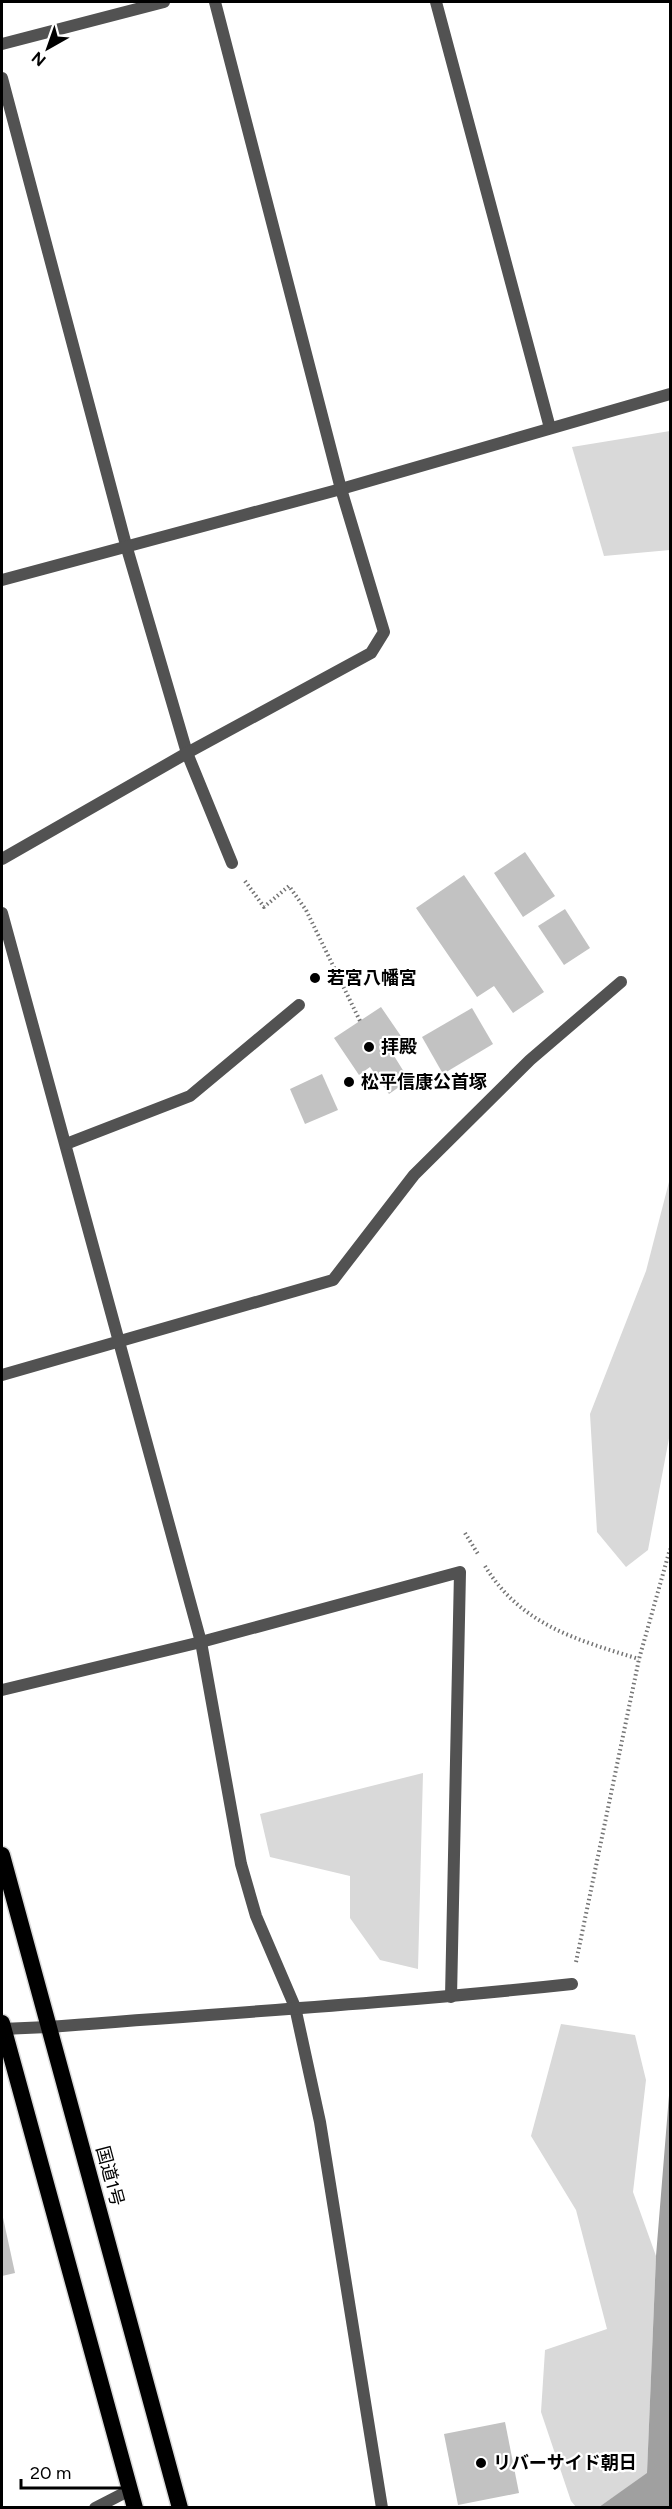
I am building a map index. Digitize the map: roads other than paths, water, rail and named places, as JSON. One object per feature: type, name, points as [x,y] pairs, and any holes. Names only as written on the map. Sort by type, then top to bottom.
[{"type":"highway","name":"国道1号","points":[[2,1855],[180,2508]]},
{"type":"highway","points":[[2,2027],[135,2508]]},
{"type":"street","points":[[2,44],[164,2]]},
{"type":"street","points":[[2,860],[187,753],[371,653],[384,632],[341,489],[214,2]]},
{"type":"street","points":[[436,2],[550,428]]},
{"type":"street","points":[[2,78],[126,545],[187,753],[232,863]]},
{"type":"street","points":[[2,580],[341,489],[670,394]]},
{"type":"street","points":[[2,913],[201,1642],[241,1864],[256,1916],[295,2007],[320,2122],[382,2508]]},
{"type":"street","points":[[2,1375],[333,1280],[414,1174],[530,1060],[621,982]]},
{"type":"street","points":[[66,1144],[190,1096],[299,1005]]},
{"type":"street","points":[[2,1690],[201,1642],[460,1572],[450,1997]]},
{"type":"street","points":[[2,2027],[48,2027],[450,1997],[572,1983]]},
{"type":"street","points":[[95,2508],[130,2490]]},
{"type":"place","name":"若宮八幡宮","points":[[315,978]]},
{"type":"place","name":"拝殿","points":[[369,1047]]},
{"type":"place","name":"松平信康公首塚","points":[[349,1082]]},
{"type":"place","name":"リバーサイド朝日","points":[[481,2463]]}]
